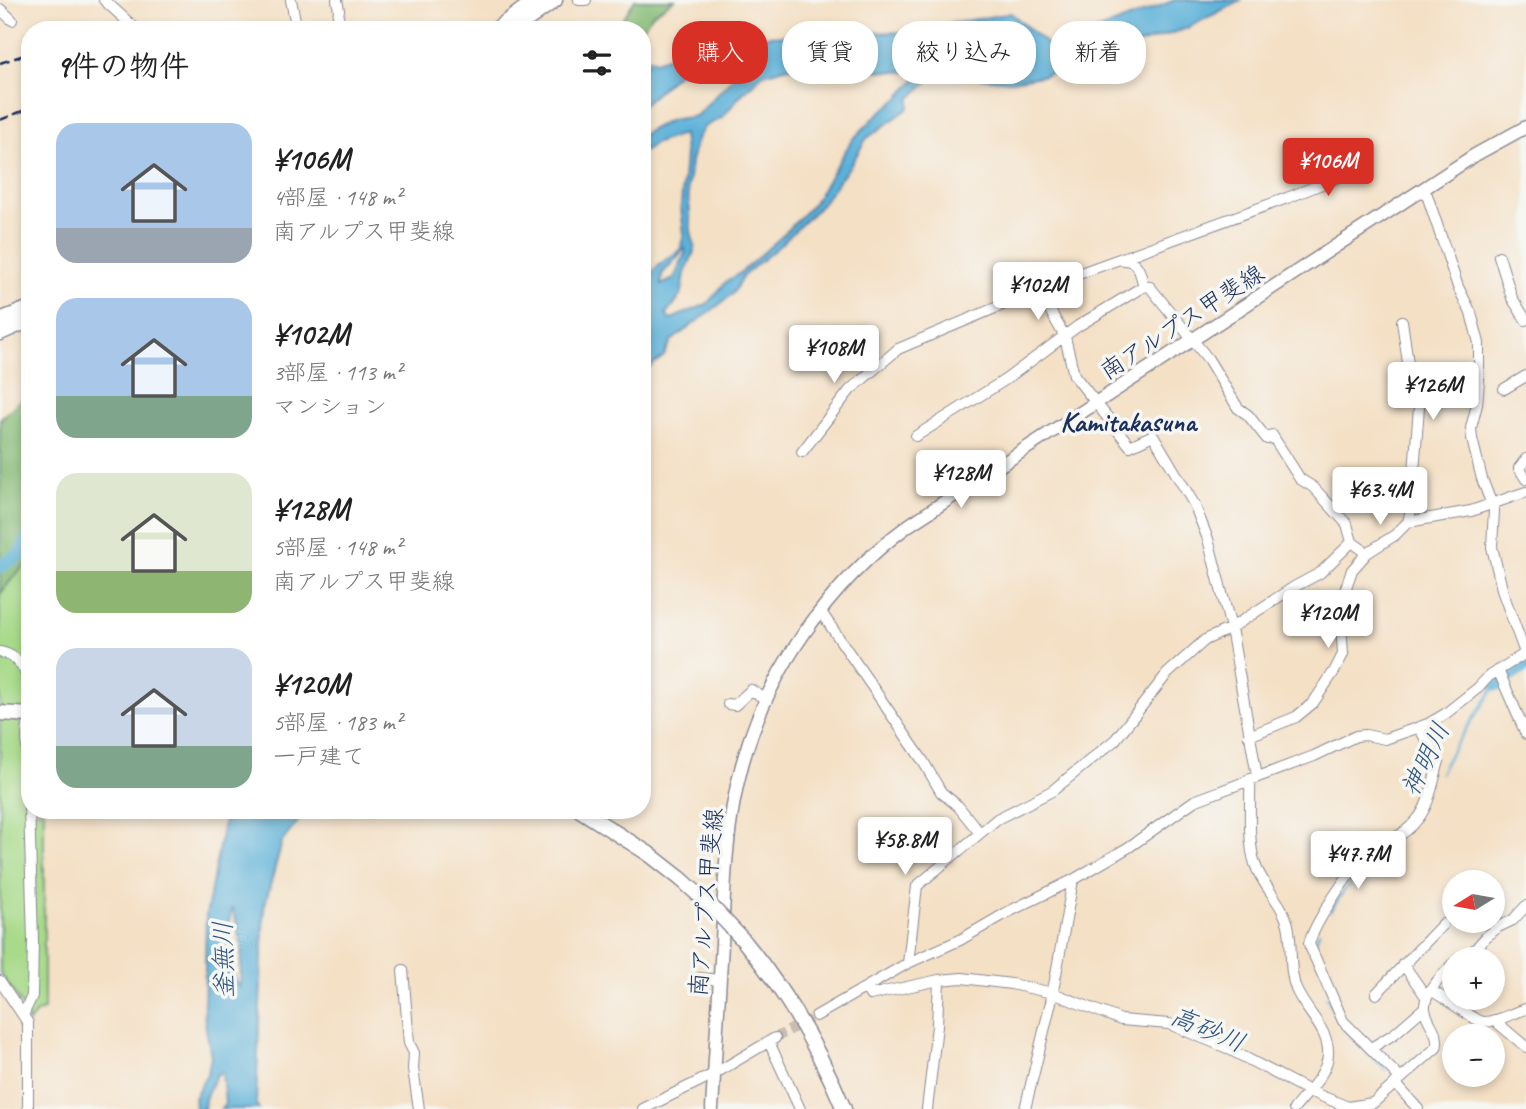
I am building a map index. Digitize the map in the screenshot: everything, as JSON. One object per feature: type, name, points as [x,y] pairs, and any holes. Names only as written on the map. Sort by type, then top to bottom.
[{"type":"highway","points":[[507,21],[536,0]]},
{"type":"highway","points":[[526,21],[555,0]]},
{"type":"highway","points":[[0,320],[21,312]]},
{"type":"highway","points":[[0,333],[21,324]]},
{"type":"highway","points":[[0,713],[21,713]]},
{"type":"highway","points":[[594,819],[638,846],[681,879],[744,941],[795,1009],[816,1045],[844,1109]]},
{"type":"main road","name":"南アルプス甲斐線","points":[[712,1109],[730,824],[741,766],[767,700],[798,640],[821,612],[858,569],[895,535],[1475,155],[1526,127]]},
{"type":"street","points":[[104,0],[127,21]]},
{"type":"street","points":[[291,0],[295,21]]},
{"type":"street","points":[[337,0],[337,21]]},
{"type":"street","points":[[579,0],[586,0]]},
{"type":"street","points":[[0,9],[12,20]]},
{"type":"street","points":[[802,452],[850,390],[889,355],[1059,281],[1356,170]]},
{"type":"street","points":[[816,1016],[908,963],[960,940],[1008,912],[1073,880],[1129,847],[1194,801],[1314,756],[1356,736],[1385,739],[1419,728],[1445,714],[1525,653],[1503,593],[1492,547],[1494,522],[1491,503],[1482,479],[1471,428],[1478,404],[1479,343],[1471,313],[1458,287],[1427,195],[1420,191]]},
{"type":"street","points":[[1499,256],[1512,298],[1526,320]]},
{"type":"street","points":[[1094,268],[1124,259],[1132,260],[1144,286]]},
{"type":"street","points":[[916,436],[1005,380],[1078,326],[1144,286],[1150,288],[1209,359],[1238,408],[1270,437],[1300,479],[1312,487],[1347,524],[1352,542],[1367,553]]},
{"type":"street","points":[[1039,291],[1065,337],[1074,375],[1130,446],[1153,436],[1194,504],[1208,539],[1231,628],[1249,736],[1254,777],[1252,846],[1255,866],[1285,916],[1289,926],[1291,972],[1295,986],[1301,1000],[1325,1035],[1327,1045],[1326,1065],[1294,1109]]},
{"type":"street","points":[[1249,736],[1296,718],[1313,703],[1343,654],[1342,599],[1352,570],[1367,553],[1395,536],[1408,522],[1419,407],[1408,363],[1402,321]]},
{"type":"street","points":[[1504,389],[1526,376]]},
{"type":"street","points":[[1526,459],[1519,468],[1526,479]]},
{"type":"street","points":[[1408,522],[1471,511],[1526,492]]},
{"type":"street","points":[[908,963],[917,886],[979,832],[997,819],[1052,791],[1115,740],[1167,674],[1205,640],[1231,628],[1320,573],[1352,542]]},
{"type":"street","points":[[821,612],[923,761],[941,792],[958,806],[979,832]]},
{"type":"street","points":[[0,652],[9,653],[21,665]]},
{"type":"street","points":[[1498,671],[1526,734]]},
{"type":"street","points":[[728,704],[735,705],[751,690],[767,700]]},
{"type":"street","points":[[1418,1109],[1398,1080],[1339,1015],[1310,944],[1325,912],[1362,860],[1412,826],[1423,812],[1439,761],[1419,728]]},
{"type":"street","points":[[23,1015],[32,996],[29,819]]},
{"type":"street","points":[[1025,1109],[1053,993],[1073,880]]},
{"type":"street","points":[[1477,947],[1498,927],[1513,920],[1526,905],[1526,895]]},
{"type":"street","points":[[1376,994],[1442,925]]},
{"type":"street","points":[[1290,955],[1310,944]]},
{"type":"street","points":[[866,987],[870,995],[962,978],[1053,993],[1121,1020],[1169,1024],[1348,1107],[1373,1103],[1438,1044],[1428,999],[1403,964]]},
{"type":"street","points":[[403,970],[409,1043],[414,1053],[413,1069],[419,1109]]},
{"type":"street","points":[[699,978],[720,980]]},
{"type":"street","points":[[1371,1048],[1394,1034],[1428,999],[1442,980]]},
{"type":"street","points":[[0,981],[28,1023],[29,1109]]},
{"type":"street","points":[[927,1109],[937,1026],[939,981]]},
{"type":"street","points":[[1428,999],[1448,999],[1478,1020],[1494,1020],[1526,1009]]},
{"type":"street","points":[[1494,1020],[1526,1047]]},
{"type":"street","points":[[643,1109],[714,1074],[772,1040],[800,1109]]},
{"type":"green space","points":[[635,0],[674,0],[653,14],[648,21],[621,21]]},
{"type":"green space","points":[[21,400],[21,569],[0,594],[0,419]]},
{"type":"green space","points":[[21,569],[21,819],[44,819],[44,1010],[37,1012],[28,1023],[25,1010],[0,973],[0,594]]},
{"type":"water","points":[[1175,0],[1242,0],[1185,29],[1146,42],[1146,21],[1122,21]]},
{"type":"water","points":[[1011,13],[1020,21],[965,21]]},
{"type":"water","points":[[892,32],[892,71],[878,71],[878,33]]},
{"type":"water","points":[[782,35],[782,69],[768,73],[768,36]]},
{"type":"water","points":[[1036,35],[1050,46],[1050,73],[1036,77]]},
{"type":"water","points":[[672,55],[672,79],[651,98],[651,59],[656,61]]},
{"type":"water","points":[[727,84],[753,84],[723,117],[704,127],[697,139],[688,187],[695,249],[685,273],[682,292],[666,313],[669,320],[707,304],[726,282],[780,238],[813,204],[852,140],[911,84],[925,84],[910,99],[909,108],[866,139],[820,206],[743,276],[733,293],[671,341],[664,356],[651,366],[651,275],[680,250],[684,234],[681,207],[685,154],[683,134],[651,147],[651,130],[670,120],[696,116]],"holes":[[[685,248],[674,279],[661,285],[662,274]]]},
{"type":"water","name":"釜無川","points":[[224,819],[300,819],[282,842],[264,908],[256,1104],[259,1109],[221,1109],[225,1104],[222,1072],[216,1075],[205,1099],[204,1109],[195,1109],[194,1098],[208,1072],[211,1057],[204,1016],[206,915]],"holes":[[[232,907],[242,945],[240,988],[227,949]]]},
{"type":"waterway","points":[[0,566],[21,551]]},
{"type":"waterway","name":"神明川","points":[[1497,684],[1526,665]]},
{"type":"waterway","name":"神明川","points":[[1440,773],[1454,747],[1497,684]]},
{"type":"waterway","name":"神明川","points":[[1365,863],[1386,849]]},
{"type":"waterway","name":"神明川","points":[[1330,911],[1359,870]]},
{"type":"waterway","name":"神明川","points":[[1314,945],[1319,932]]},
{"type":"waterway","name":"神明川","points":[[1327,997],[1337,1020]]},
{"type":"waterway","name":"神明川","points":[[1343,1028],[1386,1070]]},
{"type":"tunnel","points":[[775,1038],[816,1016]]},
{"type":"railway","points":[[0,63],[21,56]]},
{"type":"railway","points":[[0,120],[21,112]]},
{"type":"district","name":"Kamitakasuna","points":[[1128,421]]},
{"type":"water label","name":"高砂川","points":[[1208,1029]]}]
